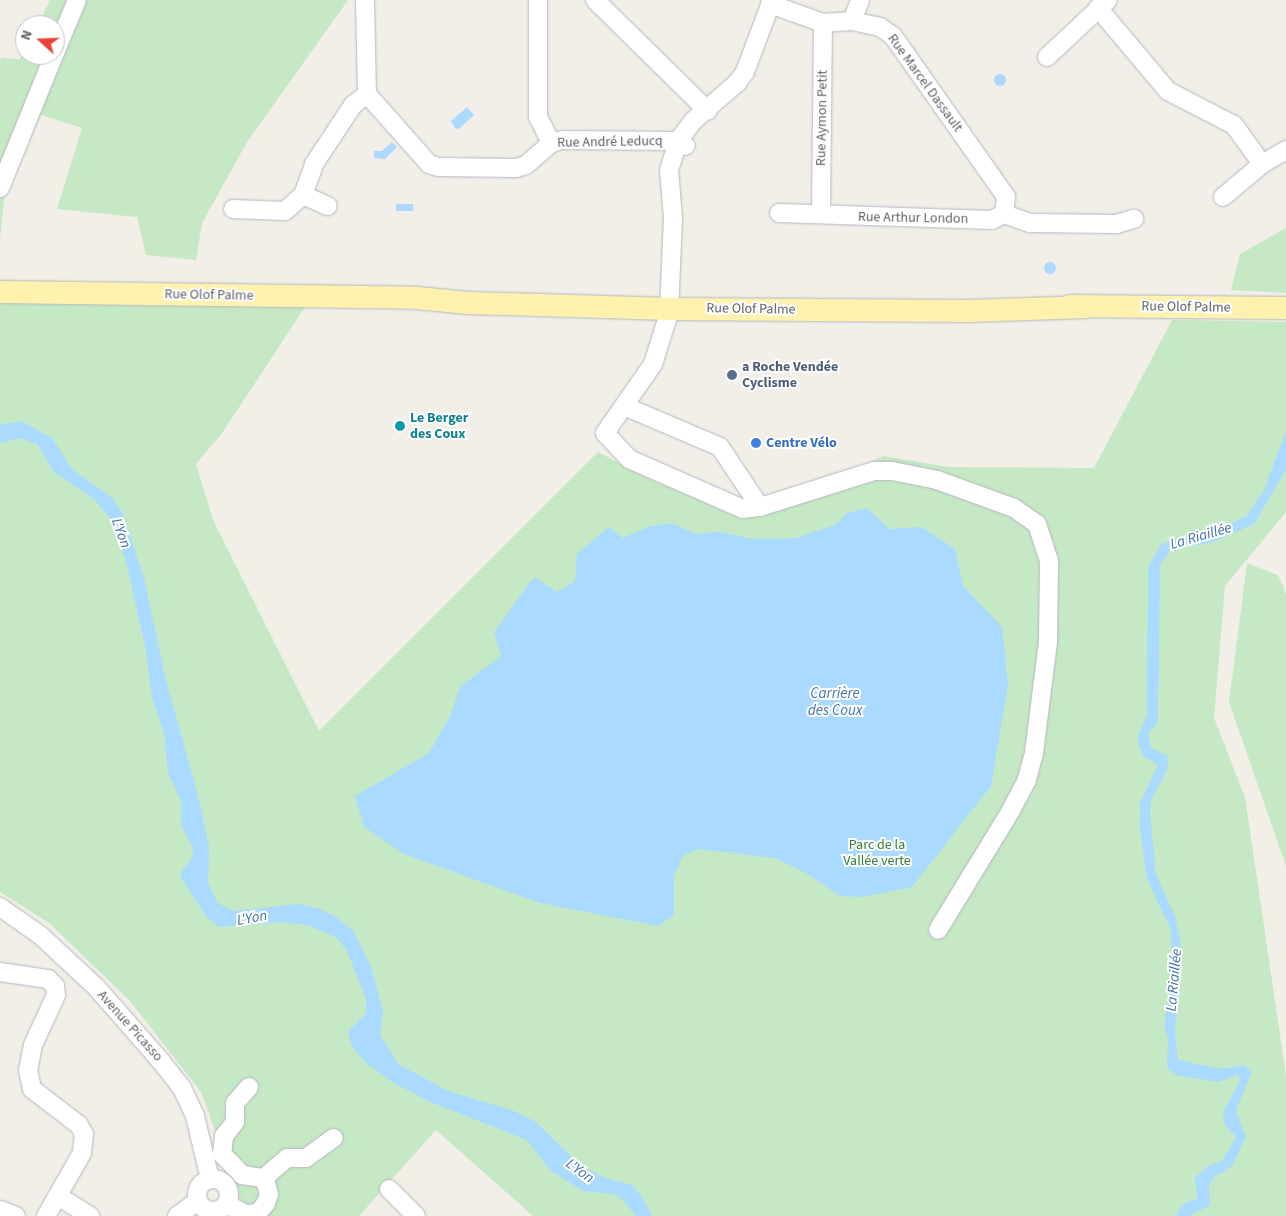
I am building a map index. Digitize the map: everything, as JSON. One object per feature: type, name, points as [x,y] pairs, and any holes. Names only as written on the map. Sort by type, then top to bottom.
[{"type":"main road","name":"Rue Olof Palme","points":[[0,292],[417,298],[471,293],[671,302],[969,300],[1086,306],[1286,308]]},
{"type":"street","points":[[65,29],[77,0]]},
{"type":"street","points":[[233,209],[285,212],[303,195],[314,164],[353,105],[367,94],[365,0]]},
{"type":"street","points":[[538,0],[538,117],[551,143]]},
{"type":"street","points":[[596,0],[708,111]]},
{"type":"street","points":[[852,21],[860,0]]},
{"type":"street","points":[[771,2],[745,72],[708,111],[693,121],[669,170],[672,192],[671,302],[653,364],[605,433],[629,459],[743,509],[760,507],[874,470],[892,471],[937,480],[1014,508],[1037,524],[1049,562],[1048,642],[1034,753],[1026,780],[1010,812],[938,930]]},
{"type":"street","name":"Rue Marcel Dassault","points":[[771,2],[824,23],[852,21],[880,27],[893,36],[1006,197],[1004,214]]},
{"type":"street","points":[[1047,57],[1103,4],[1168,90],[1234,125],[1262,164]]},
{"type":"street","name":"Rue Aymon Petit","points":[[821,213],[824,23]]},
{"type":"street","points":[[0,188],[50,65]]},
{"type":"street","name":"Rue André Leducq","points":[[367,94],[422,157],[438,167],[516,168],[526,165],[551,143],[562,140],[682,143]]},
{"type":"street","points":[[1223,196],[1262,164],[1286,150]]},
{"type":"street","points":[[303,195],[328,206]]},
{"type":"street","name":"Rue Arthur London","points":[[779,213],[992,220],[1004,214]]},
{"type":"street","points":[[1004,214],[1030,223],[1116,224],[1134,219]]},
{"type":"street","points":[[624,406],[720,447],[760,507]]},
{"type":"street","name":"Avenue Picasso","points":[[0,907],[40,935],[96,987],[182,1088],[194,1116],[210,1179]]},
{"type":"street","points":[[0,972],[48,979],[55,986],[54,1001],[33,1045],[28,1070],[32,1089],[79,1125],[85,1143],[82,1153],[46,1216]]},
{"type":"street","points":[[249,1088],[234,1103],[235,1122],[224,1136],[222,1154],[242,1175],[264,1178],[287,1158],[306,1158],[334,1138]]},
{"type":"street","points":[[219,1210],[228,1190],[224,1183],[210,1179],[199,1187],[198,1201],[203,1208],[245,1215],[258,1213],[266,1203],[268,1194],[264,1178]]},
{"type":"street","points":[[389,1189],[416,1216]]},
{"type":"street","points":[[58,1196],[90,1216]]},
{"type":"street","points":[[176,1216],[198,1201]]},
{"type":"street","points":[[0,1210],[16,1216]]},
{"type":"green space","points":[[50,0],[348,0],[247,142],[202,223],[196,260],[146,255],[137,217],[57,209],[82,128],[41,115],[4,199],[0,239],[0,62],[1,58],[15,59],[15,65],[65,65],[65,15],[43,15]]},
{"type":"green space","points":[[1286,228],[1286,293],[1231,290],[1240,254]]},
{"type":"green space","name":"Parc de la Vallée verte","points":[[0,303],[305,307],[222,433],[196,464],[213,520],[319,731],[598,452],[649,479],[741,516],[884,456],[948,467],[1094,468],[1172,320],[1286,322],[1286,512],[1225,586],[1214,718],[1245,797],[1286,1076],[1286,1216],[533,1216],[436,1130],[359,1216],[246,1216],[201,1092],[130,1001],[49,923],[0,892]]},
{"type":"green space","points":[[1247,563],[1278,575],[1286,594],[1286,866],[1229,702]]},
{"type":"water","points":[[1000,74],[1006,80],[1000,86],[994,80]]},
{"type":"water","points":[[467,107],[474,115],[459,129],[455,128],[451,121]]},
{"type":"water","points":[[392,142],[397,147],[385,159],[374,158],[374,151],[382,151]]},
{"type":"water","points":[[396,204],[413,204],[413,211],[396,211]]},
{"type":"water","points":[[1052,262],[1055,263],[1055,273],[1048,274],[1045,273],[1044,266],[1045,263]]},
{"type":"water","name":"L'Yon","points":[[21,421],[52,438],[73,470],[112,498],[123,514],[144,578],[166,680],[199,799],[209,847],[208,883],[217,902],[232,911],[298,904],[320,909],[338,918],[354,932],[371,967],[383,1011],[380,1035],[398,1064],[448,1091],[514,1111],[536,1122],[579,1164],[602,1177],[632,1185],[642,1197],[652,1216],[636,1216],[623,1200],[614,1194],[583,1191],[550,1170],[527,1140],[428,1101],[392,1082],[365,1062],[352,1046],[348,1032],[366,1013],[366,999],[347,951],[337,938],[310,926],[283,922],[219,927],[207,917],[181,878],[181,872],[192,858],[193,848],[181,825],[182,803],[168,773],[164,733],[152,697],[145,646],[127,565],[112,521],[93,498],[54,472],[37,444],[19,438],[0,443],[0,425]]},
{"type":"water","points":[[1286,431],[1286,470],[1254,524],[1211,543],[1177,547],[1175,543],[1168,547],[1170,552],[1160,565],[1158,719],[1156,726],[1149,731],[1149,739],[1151,747],[1167,756],[1168,768],[1151,800],[1150,812],[1156,874],[1175,916],[1181,944],[1179,975],[1172,974],[1171,930],[1147,879],[1140,829],[1140,803],[1158,765],[1143,756],[1137,738],[1147,714],[1148,567],[1161,544],[1217,530],[1247,516],[1264,490]]},
{"type":"water","name":"Carrière des Coux","points":[[867,508],[889,529],[921,527],[955,549],[963,586],[1002,627],[1008,685],[991,786],[912,887],[863,897],[840,896],[806,873],[775,858],[697,849],[683,856],[674,876],[674,914],[659,926],[540,903],[404,854],[364,827],[355,796],[429,753],[450,716],[460,687],[501,656],[494,632],[534,577],[557,592],[575,581],[577,554],[609,527],[623,538],[648,527],[671,523],[696,534],[720,532],[754,539],[796,538],[835,525],[847,513]]},
{"type":"water","points":[[1172,981],[1180,984],[1175,1031],[1178,1060],[1221,1069],[1244,1065],[1252,1072],[1236,1110],[1246,1137],[1232,1166],[1213,1178],[1209,1186],[1210,1205],[1189,1216],[1177,1216],[1177,1211],[1187,1202],[1197,1199],[1195,1178],[1208,1166],[1222,1161],[1236,1137],[1225,1125],[1223,1112],[1240,1080],[1238,1075],[1218,1082],[1176,1075],[1167,1067],[1168,1040],[1164,1024]]},
{"type":"waterway","name":"La Riaillée","points":[[1175,986],[1176,971]]},
{"type":"place","name":"a Roche Vendée Cyclisme","points":[[732,375]]},
{"type":"place","name":"Le Berger des Coux","points":[[400,426]]},
{"type":"place","name":"Centre Vélo","points":[[756,443]]}]
